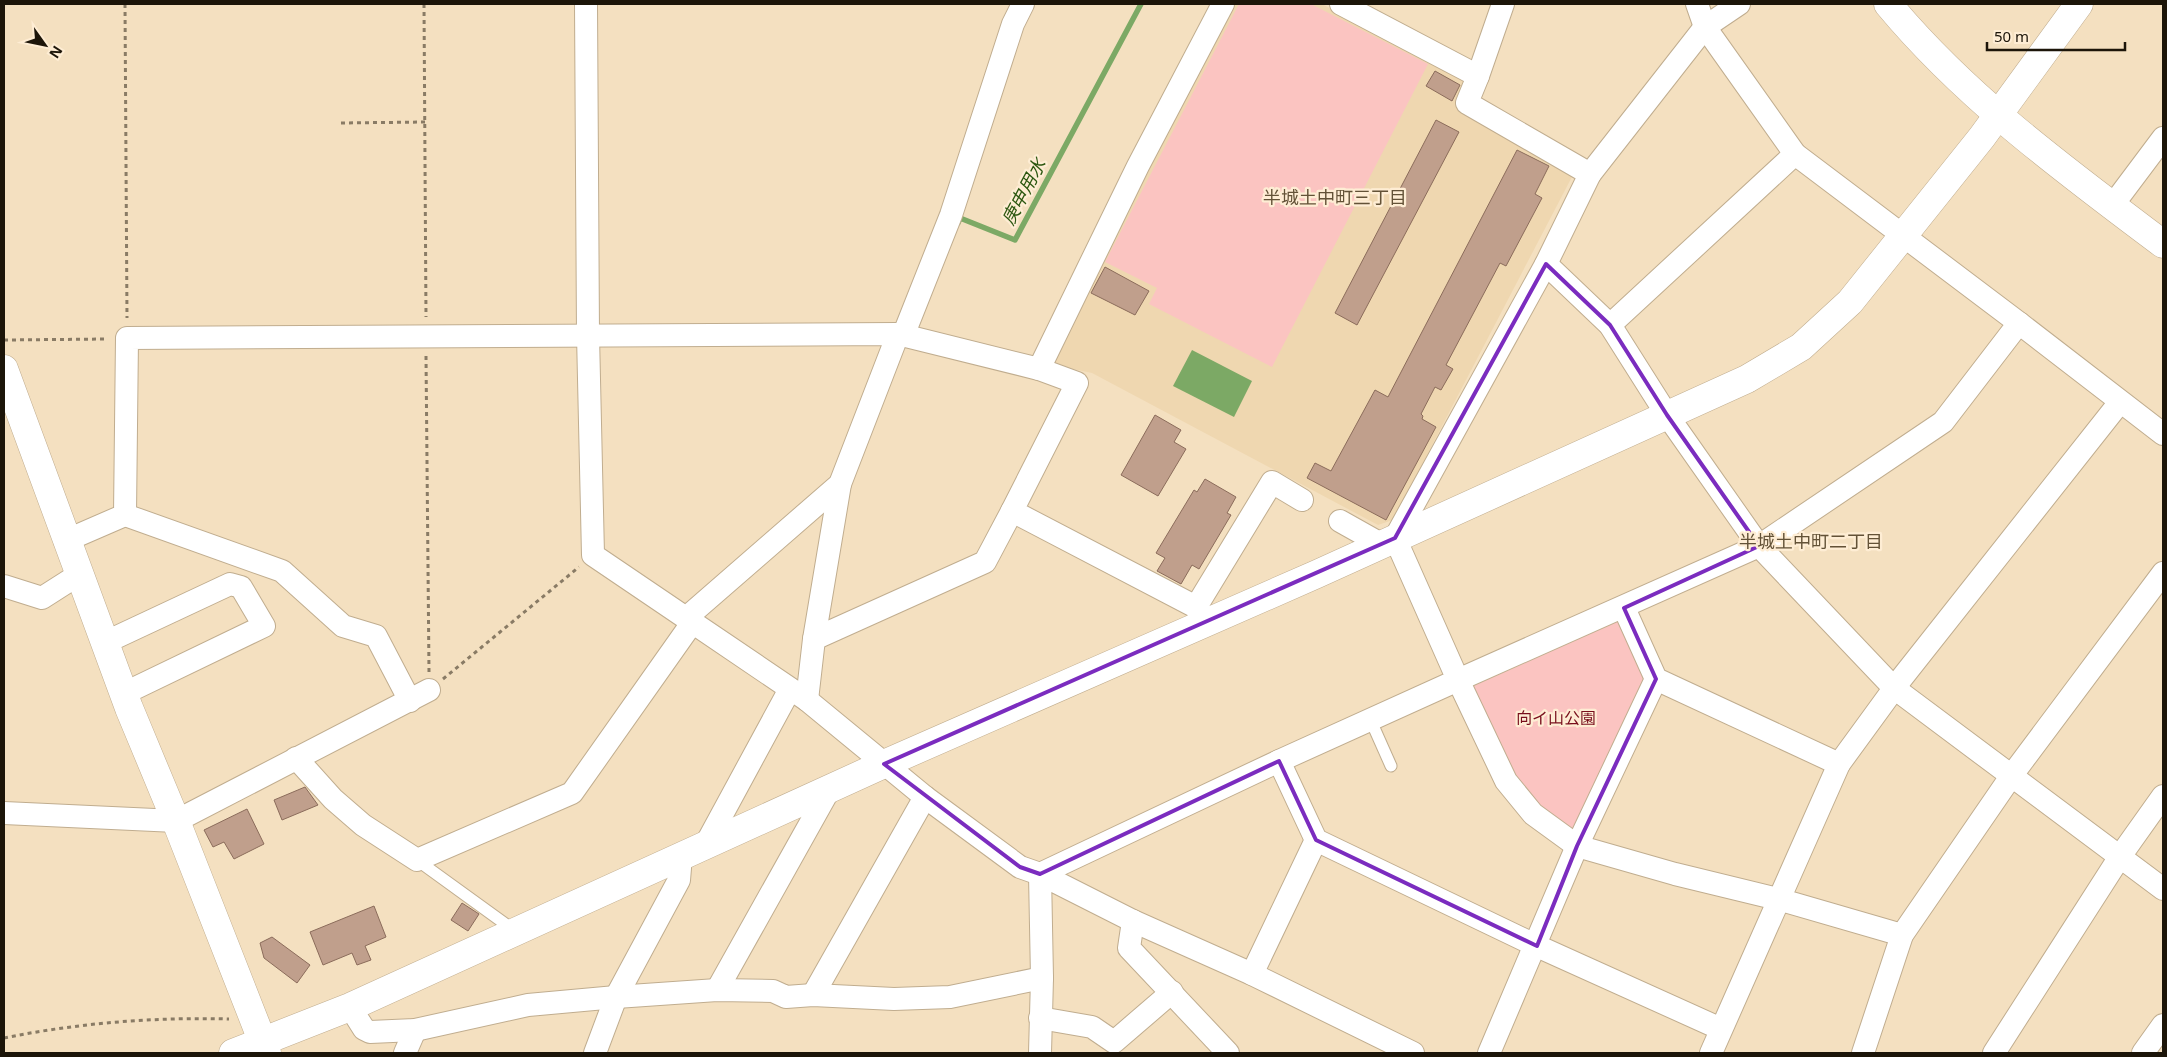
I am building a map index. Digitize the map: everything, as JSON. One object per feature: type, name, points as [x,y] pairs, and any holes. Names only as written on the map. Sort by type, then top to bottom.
[{"type":"street","points":[[586,4],[588,335],[593,555],[798,695],[925,797],[1020,867],[1040,874],[1132,921],[1252,974],[1413,1053]]},
{"type":"street","points":[[706,844],[798,695],[814,638],[840,484],[950,215],[1013,24],[1023,4]]},
{"type":"street","points":[[1039,369],[1138,166],[1223,4]]},
{"type":"street","points":[[1503,4],[1468,103],[1590,174]]},
{"type":"street","points":[[1697,4],[1705,27],[1795,154],[2163,434]]},
{"type":"street","points":[[1388,541],[1546,264],[1590,174],[1705,27],[1739,4]]},
{"type":"street","points":[[1888,4],[1918,40],[1998,115],[2163,244]]},
{"type":"street","points":[[233,1053],[261,1038],[350,1007],[706,844],[829,790],[1200,615],[1318,574],[1747,379],[1801,347],[1850,302],[1904,237],[1998,115],[2079,4]]},
{"type":"street","points":[[1350,6],[1478,76]]},
{"type":"street","points":[[2112,206],[2163,138]]},
{"type":"street","points":[[1610,325],[1795,154]]},
{"type":"street","points":[[1546,264],[1610,325],[1666,415],[1759,546],[1894,688],[2163,889]]},
{"type":"street","points":[[1040,874],[1279,761],[1759,546],[1943,422],[2020,324]]},
{"type":"street","points":[[125,516],[127,338],[900,335],[1039,369],[1077,383],[985,562],[814,638]]},
{"type":"street","points":[[4,369],[65,541],[123,694],[176,821],[261,1038]]},
{"type":"street","points":[[1711,1053],[1839,764],[1894,688],[2120,402]]},
{"type":"street","points":[[1200,615],[1272,482],[1302,500]]},
{"type":"street","points":[[296,758],[333,800],[363,825],[417,860],[572,793],[689,621],[840,484]]},
{"type":"street","points":[[1012,511],[1200,615]]},
{"type":"street","points":[[4,813],[176,821],[420,696],[376,636],[343,626],[282,571],[125,516],[65,541]]},
{"type":"street","points":[[1340,521],[1388,541],[1506,781],[1533,814],[1578,846],[1902,935]]},
{"type":"street","points":[[1864,1053],[1902,935],[2012,775],[2163,573]]},
{"type":"street","points":[[4,586],[42,598],[78,575]]},
{"type":"street","points":[[104,643],[230,584],[241,587],[264,626],[123,694]]},
{"type":"street","points":[[1624,608],[1656,679],[1839,764]]},
{"type":"street","points":[[1489,1053],[1537,946],[1578,846],[1656,679]]},
{"type":"street","points":[[1279,761],[1316,840],[1537,946],[1721,1029]]},
{"type":"street","points":[[717,990],[829,790]]},
{"type":"street","points":[[1994,1053],[2121,856],[2163,796]]},
{"type":"street","points":[[813,995],[925,797]]},
{"type":"street","points":[[1252,974],[1316,840]]},
{"type":"street","points":[[595,1053],[616,997],[679,880],[681,856]]},
{"type":"street","points":[[1040,874],[1042,978],[1040,1053]]},
{"type":"street","points":[[1132,921],[1129,948],[1228,1053]]},
{"type":"street","points":[[350,1007],[364,1029],[370,1032],[415,1030],[528,1005],[616,997],[717,990],[773,990],[786,997],[813,995],[894,999],[950,997],[1042,978]]},
{"type":"street","points":[[1040,1018],[1092,1027],[1114,1042],[1172,992]]},
{"type":"street","points":[[2142,1053],[2163,1025]]},
{"type":"street","points":[[405,1053],[415,1030]]},
{"type":"lane","points":[[1371,720],[1391,766]]},
{"type":"lane","points":[[417,860],[515,931]]},
{"type":"path","points":[[4,340],[127,338],[124,4]]},
{"type":"path","points":[[420,696],[426,336],[424,4]]},
{"type":"path","points":[[341,123],[425,122]]},
{"type":"path","points":[[420,696],[593,555]]},
{"type":"path","points":[[4,1038],[45,1030],[156,1019],[261,1038]]},
{"type":"highlighted area","points":[[1546,264],[1610,325],[1667,415],[1759,546],[1624,608],[1656,679],[1577,846],[1537,946],[1316,840],[1279,761],[1040,874],[1020,867],[884,764],[1395,538]]},
{"type":"shaded area","points":[[1233,4],[1322,4],[1465,80],[1455,105],[1575,171],[1393,520],[1378,525],[1092,373],[1053,365],[1046,358]]},
{"type":"shaded area","points":[[1192,350],[1252,381],[1234,417],[1173,386]]},
{"type":"green space","points":[[1239,4],[1311,4],[1428,64],[1272,367],[1149,304],[1157,288],[1105,262]]},
{"type":"green space","name":"向イ山公園","points":[[1619,621],[1645,678],[1574,834],[1537,808],[1513,775],[1473,686]]},
{"type":"building","points":[[1435,71],[1460,85],[1452,101],[1426,86]]},
{"type":"building","points":[[1436,120],[1459,132],[1357,325],[1335,313]]},
{"type":"building","points":[[1517,150],[1549,166],[1535,194],[1542,198],[1506,266],[1500,263],[1446,365],[1453,369],[1441,390],[1435,387],[1421,414],[1423,416],[1422,419],[1436,427],[1386,520],[1307,478],[1315,463],[1331,471],[1375,390],[1388,397]]},
{"type":"building","points":[[1105,267],[1149,291],[1135,315],[1091,293]]},
{"type":"building","points":[[1155,415],[1181,430],[1174,442],[1186,449],[1158,496],[1121,475]]},
{"type":"building","points":[[1205,479],[1236,497],[1227,513],[1231,515],[1199,569],[1192,565],[1181,584],[1157,571],[1165,558],[1156,553],[1194,490],[1197,492]]},
{"type":"building","points":[[305,787],[318,805],[282,820],[274,800]]},
{"type":"building","points":[[247,809],[264,844],[234,859],[224,842],[213,847],[204,830]]},
{"type":"building","points":[[462,903],[479,914],[468,931],[451,920]]},
{"type":"building","points":[[374,906],[386,937],[365,946],[371,960],[357,965],[352,953],[323,965],[310,932]]},
{"type":"building","points":[[272,937],[310,965],[297,983],[264,958],[260,943]]},
{"type":"waterway","name":"庚申用水","points":[[958,223],[960,218],[1015,240],[1141,4]]},
{"type":"district","name":"半城土中町三丁目","points":[[1335,198]]},
{"type":"district","name":"半城土中町二丁目","points":[[1811,542]]}]
